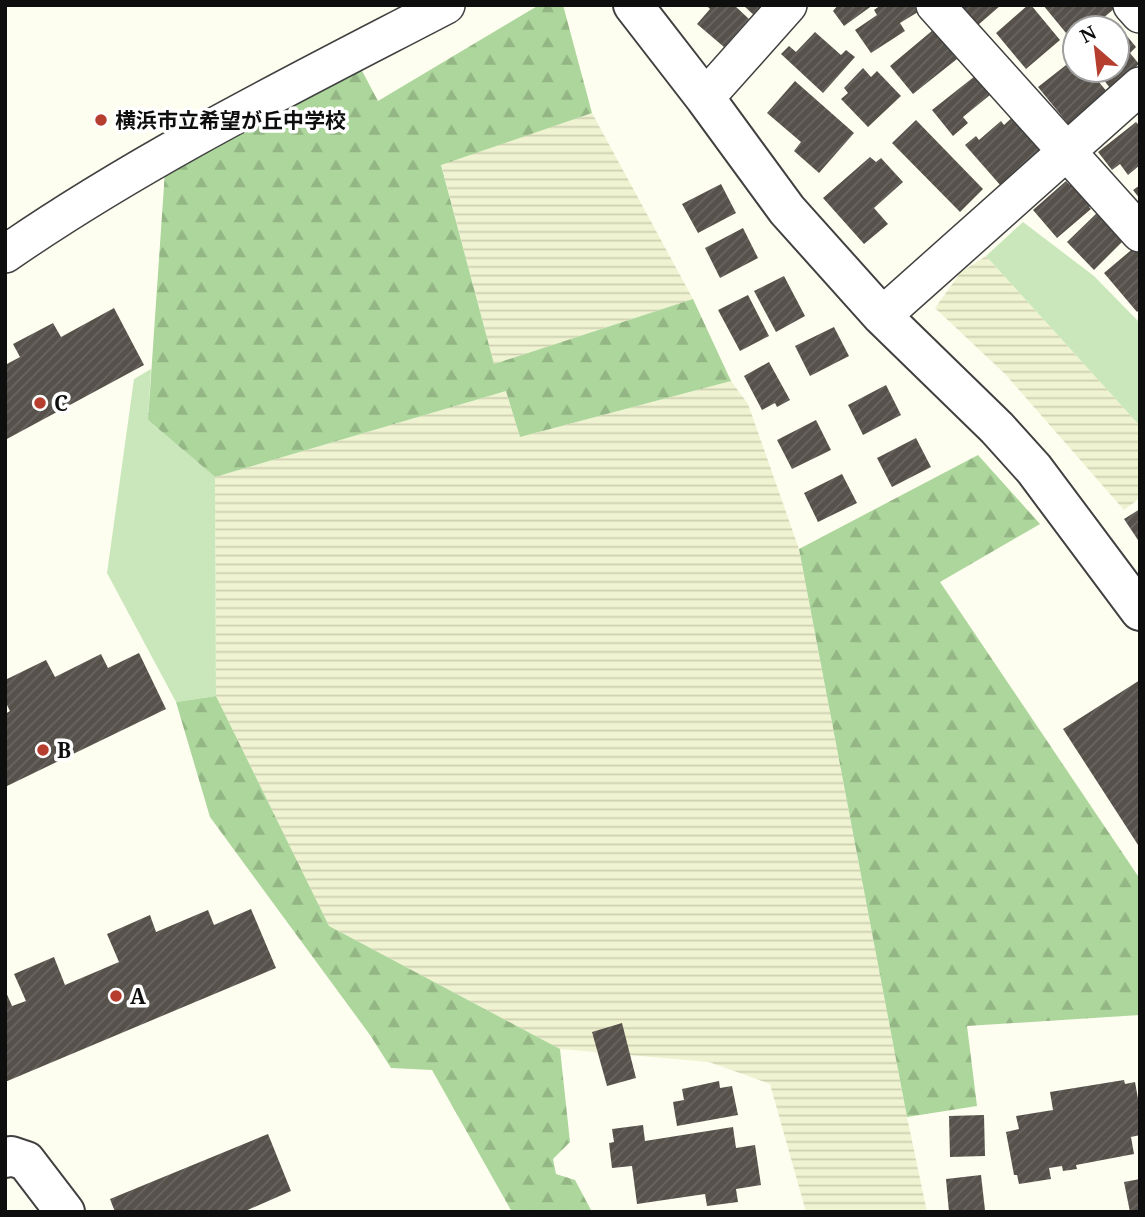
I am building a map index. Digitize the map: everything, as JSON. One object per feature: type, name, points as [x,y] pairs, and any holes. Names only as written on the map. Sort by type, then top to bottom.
[{"type":"street","points":[[5,254],[70,209],[233,116],[446,5]]},
{"type":"street","points":[[633,5],[788,210],[883,316],[997,428],[1034,469],[1140,611]]},
{"type":"street","points":[[705,98],[788,5]]},
{"type":"street","points":[[934,5],[1140,233]]},
{"type":"street","points":[[1132,5],[1140,14]]},
{"type":"street","points":[[883,316],[1140,86]]},
{"type":"street","points":[[5,1158],[11,1156],[26,1161],[65,1212]]},
{"type":"green space","points":[[539,5],[563,5],[592,113],[441,165],[494,364],[693,299],[731,381],[520,437],[506,391],[215,477],[148,420],[165,171],[360,67],[378,101]]},
{"type":"green space","points":[[592,113],[693,299],[494,364],[441,164]]},
{"type":"green space","points":[[1023,222],[1094,276],[1140,323],[1140,426],[986,256]]},
{"type":"green space","points":[[986,256],[1140,426],[1140,498],[1124,510],[1005,374],[935,308],[961,272]]},
{"type":"green space","points":[[151,369],[148,420],[215,477],[216,696],[176,702],[107,573],[134,379]]},
{"type":"green space","points":[[731,381],[748,404],[799,549],[927,1212],[806,1212],[770,1084],[709,1062],[560,1049],[329,926],[216,696],[215,477],[506,391],[520,437]]},
{"type":"green space","points":[[978,455],[1040,524],[940,582],[1140,879],[1140,1015],[967,1026],[977,1106],[907,1117],[799,549]]},
{"type":"green space","points":[[216,696],[329,926],[560,1049],[570,1142],[553,1159],[556,1174],[575,1180],[592,1212],[512,1212],[432,1070],[391,1068],[370,1035],[210,817],[176,702]]},
{"type":"building","points":[[706,5],[734,5],[749,19],[724,47],[697,24],[710,9]]},
{"type":"building","points":[[743,5],[770,5],[758,19]]},
{"type":"building","points":[[838,5],[873,5],[844,26],[833,11]]},
{"type":"building","points":[[881,5],[914,5],[918,12],[900,23],[905,31],[871,53],[855,30],[877,15],[874,10]]},
{"type":"building","points":[[960,5],[1001,5],[978,25]]},
{"type":"building","points":[[1031,5],[1060,40],[1026,69],[996,33]]},
{"type":"building","points":[[1043,5],[1112,5],[1114,9],[1108,14],[1061,14],[1061,27]]},
{"type":"building","points":[[933,30],[957,59],[913,94],[890,66]]},
{"type":"building","points":[[815,32],[841,55],[846,50],[855,57],[823,93],[781,54],[789,46],[796,52]]},
{"type":"building","points":[[1131,54],[1139,64],[1131,71]]},
{"type":"building","points":[[863,68],[871,77],[877,71],[901,96],[868,127],[841,99],[848,93],[844,88]]},
{"type":"building","points":[[1061,69],[1061,84],[1101,84],[1108,93],[1069,125],[1038,87]]},
{"type":"building","points":[[975,76],[990,95],[963,117],[968,123],[953,136],[932,110]]},
{"type":"building","points":[[795,81],[854,133],[819,173],[794,151],[801,142],[767,113]]},
{"type":"building","points":[[1016,114],[1045,148],[1001,186],[965,145],[976,136],[979,140],[1001,121],[1004,125]]},
{"type":"building","points":[[916,120],[983,189],[960,212],[892,143]]},
{"type":"building","points":[[1136,122],[1140,126],[1140,165],[1128,175],[1120,164],[1112,170],[1098,152]]},
{"type":"building","points":[[870,157],[876,162],[881,158],[903,182],[874,208],[888,224],[864,244],[823,198]]},
{"type":"building","points":[[1078,178],[1097,200],[1089,207],[1091,209],[1057,238],[1033,210],[1066,181],[1070,185]]},
{"type":"building","points":[[721,184],[736,213],[698,233],[682,204]]},
{"type":"building","points":[[1140,185],[1140,199],[1133,190]]},
{"type":"building","points":[[1100,210],[1127,237],[1094,270],[1067,242]]},
{"type":"building","points":[[743,228],[758,258],[720,278],[705,248]]},
{"type":"building","points":[[1136,246],[1140,250],[1140,309],[1137,312],[1104,273]]},
{"type":"building","points":[[784,276],[805,316],[776,332],[754,291]]},
{"type":"building","points":[[748,295],[769,336],[740,351],[718,310]]},
{"type":"building","name":"C","points":[[114,308],[144,365],[5,440],[5,361],[7,364],[20,357],[13,344],[53,323],[61,337]]},
{"type":"building","points":[[834,327],[849,356],[810,376],[795,346]]},
{"type":"building","points":[[769,362],[790,400],[777,407],[775,403],[762,410],[744,376]]},
{"type":"building","points":[[886,385],[901,415],[863,435],[848,405]]},
{"type":"building","points":[[816,420],[831,450],[792,469],[777,440]]},
{"type":"building","points":[[916,438],[931,467],[892,487],[877,458]]},
{"type":"building","points":[[842,474],[857,503],[818,522],[804,493]]},
{"type":"building","points":[[1140,509],[1140,543],[1124,519]]},
{"type":"building","name":"B","points":[[139,653],[166,709],[5,787],[5,714],[10,711],[5,701],[5,680],[46,660],[55,677],[101,654],[108,668]]},
{"type":"building","points":[[1140,680],[1140,848],[1063,729]]},
{"type":"building","name":"A","points":[[251,909],[276,968],[5,1082],[5,990],[12,1006],[26,1001],[14,974],[54,957],[65,985],[119,962],[107,934],[150,915],[156,932],[208,910],[214,925]]},
{"type":"building","points":[[622,1023],[636,1078],[607,1086],[592,1032]]},
{"type":"building","points":[[1124,1080],[1125,1084],[1135,1082],[1140,1110],[1140,1135],[1131,1137],[1134,1154],[1076,1165],[1077,1169],[1063,1171],[1062,1166],[1049,1168],[1051,1179],[1019,1184],[1017,1175],[1014,1175],[1006,1132],[1019,1129],[1016,1116],[1053,1110],[1050,1092]]},
{"type":"building","points":[[719,1081],[720,1088],[732,1086],[738,1115],[677,1126],[673,1102],[684,1100],[682,1089]]},
{"type":"building","points":[[984,1115],[985,1156],[950,1157],[949,1116]]},
{"type":"building","points":[[643,1125],[645,1141],[733,1127],[736,1148],[755,1145],[761,1185],[736,1189],[738,1202],[707,1206],[705,1194],[637,1204],[632,1166],[612,1168],[609,1143],[614,1142],[612,1129]]},
{"type":"building","points":[[268,1134],[291,1191],[243,1212],[115,1212],[110,1199]]},
{"type":"building","points":[[981,1175],[985,1210],[949,1212],[946,1179]]},
{"type":"building","points":[[1140,1179],[1140,1212],[1130,1212],[1124,1182]]},
{"type":"place","name":"横浜市立希望が丘中学校","points":[[101,120]]},
{"type":"place","name":"C","points":[[40,403]]},
{"type":"place","name":"B","points":[[43,750]]},
{"type":"place","name":"A","points":[[116,996]]}]
